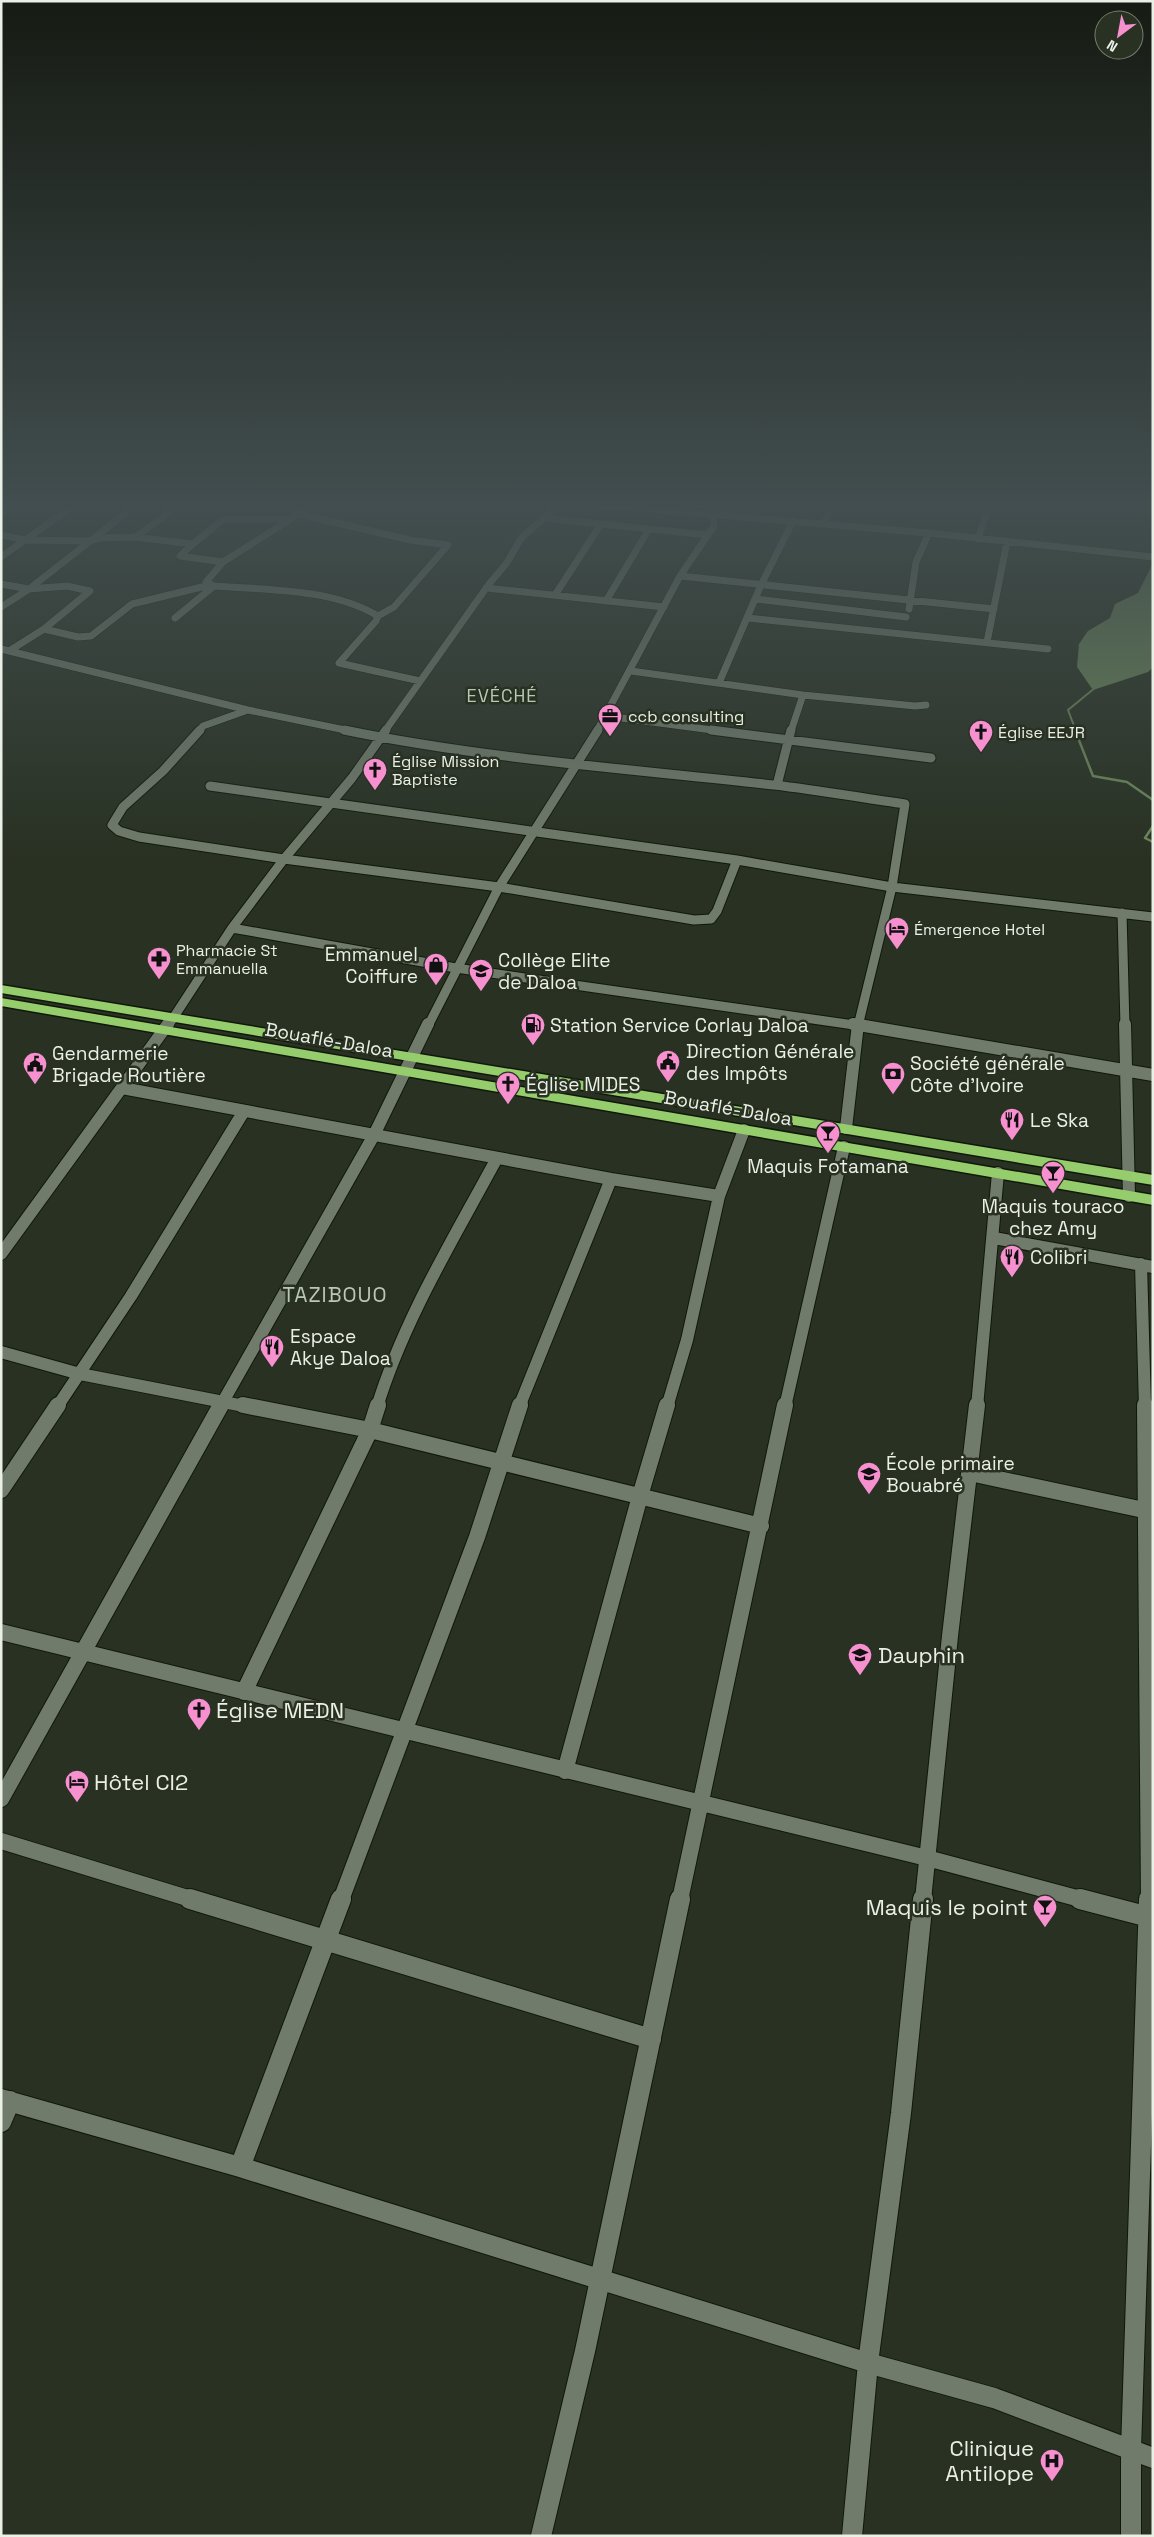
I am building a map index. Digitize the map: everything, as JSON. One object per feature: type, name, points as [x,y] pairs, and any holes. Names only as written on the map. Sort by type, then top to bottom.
[{"type":"highway","name":"Bouaflé-Daloa","points":[[1,989],[1153,1180]]},
{"type":"highway","name":"Bouaflé-Daloa","points":[[1,1002],[1153,1200]]},
{"type":"street","points":[[5,650],[44,629],[54,620]]},
{"type":"street","points":[[44,629],[78,637],[91,636],[111,620]]},
{"type":"street","points":[[375,620],[370,629],[339,663],[420,681]]},
{"type":"street","points":[[1,1254],[36,1203],[164,1031],[232,928],[284,860],[332,803],[463,620]]},
{"type":"street","points":[[1,1799],[81,1653],[374,1135],[410,1058],[499,887],[606,716],[657,620]]},
{"type":"street","points":[[719,683],[747,620]]},
{"type":"street","points":[[773,620],[1048,649]]},
{"type":"street","points":[[902,633],[905,620]]},
{"type":"street","points":[[987,642],[992,620]]},
{"type":"street","points":[[5,650],[248,710],[380,737],[576,764],[777,785],[905,804],[892,887],[858,1025],[846,1128]]},
{"type":"street","points":[[631,671],[803,695],[915,706],[926,705]]},
{"type":"street","points":[[777,785],[788,738],[803,695]]},
{"type":"street","points":[[248,710],[203,726],[197,737],[146,788],[129,800],[117,813],[112,825],[119,830],[139,837],[284,860],[499,887],[694,920],[711,919],[717,912],[737,860]]},
{"type":"street","points":[[606,716],[788,738],[931,758]]},
{"type":"street","points":[[210,786],[532,833],[737,860],[892,887],[1153,917]]},
{"type":"street","points":[[1122,913],[1129,1196]]},
{"type":"street","points":[[232,928],[456,968],[858,1025],[1153,1075]]},
{"type":"street","points":[[122,1088],[611,1179],[719,1196]]},
{"type":"street","points":[[1,1490],[80,1374],[244,1111]]},
{"type":"street","points":[[565,1771],[640,1496],[687,1340],[719,1196],[744,1130]]},
{"type":"street","points":[[541,2536],[560,2461],[600,2281],[803,1319],[844,1147]]},
{"type":"street","points":[[244,1692],[370,1430],[385,1381],[430,1284],[497,1158]]},
{"type":"street","points":[[852,2536],[868,2363],[901,2113],[970,1473],[994,1238],[998,1173]]},
{"type":"street","points":[[240,2167],[477,1537],[526,1388],[611,1179]]},
{"type":"street","points":[[994,1238],[1147,1266],[1151,1918],[1147,2165],[1131,2450],[1131,2536]]},
{"type":"street","points":[[1,1352],[80,1374],[370,1430],[503,1461],[760,1526]]},
{"type":"street","points":[[970,1473],[1150,1511]]},
{"type":"street","points":[[1,1632],[927,1858],[1151,1918]]},
{"type":"street","points":[[1,1841],[651,2039]]},
{"type":"street","points":[[1,2122],[6,2100],[240,2167],[600,2281],[868,2363],[994,2398],[1153,2458]]},
{"type":"shaded area","points":[[1106,620],[1153,620],[1153,667],[1148,672],[1093,690],[1077,667],[1079,644],[1088,631]]},
{"type":"waterway","points":[[1076,731],[1068,710],[1096,687]]},
{"type":"waterway","points":[[1075,730],[1093,776],[1127,782],[1153,800]]},
{"type":"waterway","points":[[1153,826],[1145,838],[1153,842]]},
{"type":"place","name":"ccb consulting","points":[[610,737]]},
{"type":"place","name":"Église EEJR","points":[[981,753]]},
{"type":"place","name":"Église Mission Baptiste","points":[[375,791]]},
{"type":"place","name":"Émergence Hotel","points":[[897,950]]},
{"type":"place","name":"Pharmacie St Emmanuella","points":[[159,980]]},
{"type":"place","name":"Emmanuel Coiffure","points":[[436,986]]},
{"type":"place","name":"Collège Elite de Daloa","points":[[481,992]]},
{"type":"place","name":"Station Service Corlay Daloa","points":[[533,1046]]},
{"type":"place","name":"Direction Générale des Impôts","points":[[668,1083]]},
{"type":"place","name":"Gendarmerie Brigade Routière","points":[[35,1085]]},
{"type":"place","name":"Société générale Côte d’Ivoire","points":[[893,1095]]},
{"type":"place","name":"Église MIDES","points":[[508,1105]]},
{"type":"place","name":"Le Ska","points":[[1012,1141]]},
{"type":"place","name":"Maquis Fotamana","points":[[828,1154]]},
{"type":"place","name":"Maquis touraco chez Amy","points":[[1053,1194]]},
{"type":"place","name":"Colibri","points":[[1012,1278]]},
{"type":"place","name":"Espace Akye Daloa","points":[[272,1368]]},
{"type":"place","name":"École primaire Bouabré","points":[[869,1495]]},
{"type":"place","name":"Dauphin","points":[[860,1676]]},
{"type":"place","name":"Église MEDN","points":[[199,1731]]},
{"type":"place","name":"Hôtel CI2","points":[[77,1803]]},
{"type":"place","name":"Maquis le point","points":[[1045,1928]]},
{"type":"place","name":"Clinique Antilope","points":[[1052,2482]]},
{"type":"district","name":"EVÉCHÉ","points":[[502,695]]},
{"type":"district","name":"TAZIBOUO","points":[[335,1294]]}]
